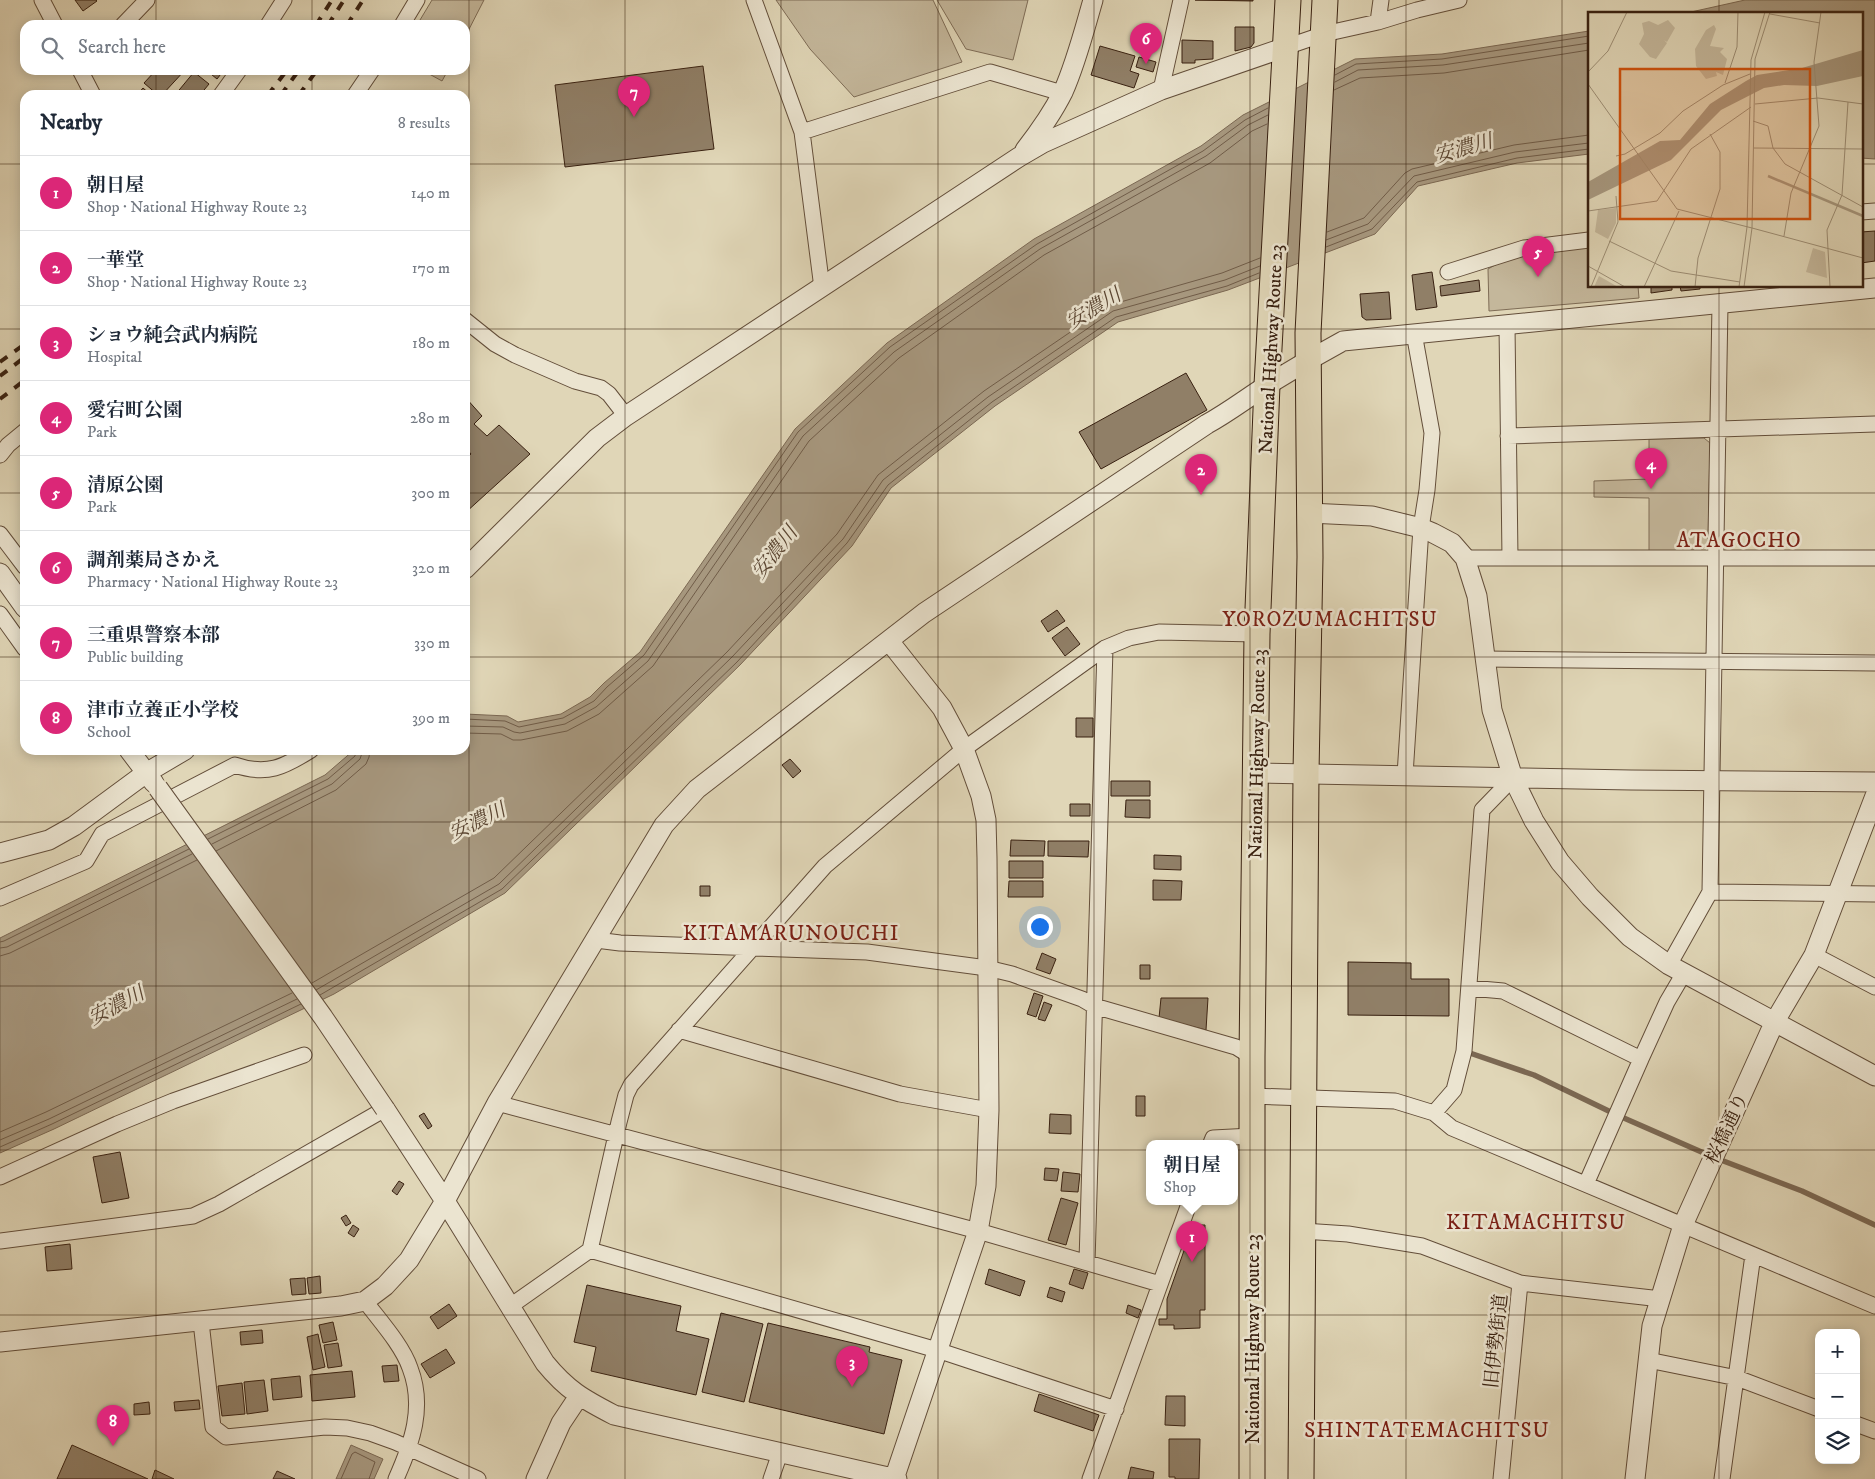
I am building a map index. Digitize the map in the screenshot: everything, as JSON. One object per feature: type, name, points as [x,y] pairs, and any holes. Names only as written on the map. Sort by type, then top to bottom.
[{"type":"highway","name":"National Highway Route 23","points":[[1252,1479],[1252,1058],[1258,634],[1268,374],[1288,0]]},
{"type":"highway","name":"National Highway Route 23","points":[[1300,1479],[1309,513],[1308,333],[1325,0]]},
{"type":"street","points":[[42,0],[52,20]]},
{"type":"street","points":[[128,20],[147,0]]},
{"type":"street","points":[[271,20],[284,0]]},
{"type":"street","points":[[405,20],[417,0]]},
{"type":"street","points":[[754,0],[802,132],[822,288]]},
{"type":"street","points":[[1019,157],[1039,132],[1062,93],[1074,63],[1093,0]]},
{"type":"street","points":[[1161,90],[1181,0]]},
{"type":"street","points":[[1378,22],[1381,0]]},
{"type":"street","points":[[470,564],[598,438],[626,416],[1043,143],[1161,90],[1417,10],[1459,0]]},
{"type":"street","points":[[802,132],[990,72],[1062,93]]},
{"type":"street","points":[[83,75],[90,90]]},
{"type":"street","points":[[225,90],[236,75]]},
{"type":"street","points":[[358,90],[369,75]]},
{"type":"street","points":[[1862,212],[1875,211]]},
{"type":"street","points":[[1448,272],[1524,248],[1588,240]]},
{"type":"street","points":[[0,1342],[341,1306],[365,1301],[385,1286],[397,1275],[408,1260],[445,1201],[497,1103],[664,825],[697,789],[924,613],[1207,424],[1229,412],[1268,374],[1309,359],[1343,341],[1875,288]]},
{"type":"street","points":[[1586,1184],[1667,1002],[1676,969],[1710,892],[1720,304]]},
{"type":"street","points":[[470,324],[495,344],[516,355],[575,381],[602,388],[626,416]]},
{"type":"street","points":[[1507,326],[1510,558]]},
{"type":"street","points":[[1405,775],[1421,528],[1427,490],[1432,433],[1414,333]]},
{"type":"street","points":[[1508,436],[1875,424]]},
{"type":"street","points":[[0,455],[20,435]]},
{"type":"street","points":[[1309,513],[1372,516],[1421,528],[1452,543],[1465,558],[1477,596],[1492,710],[1514,778],[1534,821],[1560,862],[1590,897],[1630,937],[1676,969],[1776,1021],[1875,1076]]},
{"type":"street","points":[[0,534],[20,560]]},
{"type":"street","points":[[1465,558],[1875,558]]},
{"type":"street","points":[[0,573],[20,601]]},
{"type":"street","points":[[0,614],[20,642]]},
{"type":"street","points":[[510,1307],[590,1250],[626,1095],[631,1085],[825,866],[964,749],[1105,648],[1129,638],[1159,632],[1258,634]]},
{"type":"street","points":[[133,755],[323,1016],[445,1201],[545,1363],[558,1379],[579,1396],[614,1414],[895,1479],[978,1231],[986,1186],[989,1110],[988,858],[986,820],[981,796],[964,749],[942,708],[889,641]]},
{"type":"street","points":[[1087,1262],[1105,648]]},
{"type":"street","points":[[1485,659],[1875,663]]},
{"type":"street","points":[[0,853],[49,840],[74,826],[146,773],[177,755]]},
{"type":"street","points":[[0,898],[86,861],[102,834],[234,765],[245,768],[270,769],[287,765],[303,755]]},
{"type":"street","points":[[1256,773],[1875,782]]},
{"type":"street","points":[[1434,1113],[1454,1090],[1464,1052],[1482,810],[1514,778]]},
{"type":"street","name":"桜橋通り","points":[[1635,1479],[1652,1326],[1683,1225],[1776,1021],[1814,955],[1875,796]]},
{"type":"street","points":[[1710,892],[1875,894]]},
{"type":"street","points":[[596,940],[620,943],[867,952],[988,968],[1012,974],[1082,999],[1094,1006],[1236,1047],[1252,1058]]},
{"type":"street","points":[[1814,955],[1875,987]]},
{"type":"street","points":[[1470,988],[1503,991],[1641,1059]]},
{"type":"street","points":[[679,1030],[900,1094],[989,1110]]},
{"type":"street","points":[[0,1177],[173,1101],[304,1055]]},
{"type":"street","points":[[1252,1096],[1395,1101],[1434,1113],[1452,1128],[1875,1306]]},
{"type":"street","points":[[497,1103],[978,1231],[1160,1284]]},
{"type":"street","points":[[0,1241],[193,1216],[219,1204],[385,1109]]},
{"type":"street","points":[[1212,1140],[1213,1138],[1252,1136]]},
{"type":"street","points":[[1090,1479],[1189,1205]]},
{"type":"street","name":"旧伊勢街道","points":[[1303,1231],[1348,1234],[1422,1246],[1520,1283],[1501,1479]]},
{"type":"street","points":[[590,1250],[937,1350],[1116,1408]]},
{"type":"street","points":[[1722,1479],[1753,1255]]},
{"type":"street","points":[[1520,1283],[1661,1299]]},
{"type":"street","points":[[365,1301],[402,1352],[410,1367],[417,1399],[416,1419],[409,1450],[396,1479]]},
{"type":"street","points":[[201,1322],[213,1427],[226,1437],[325,1427],[347,1428],[370,1433],[478,1479]]},
{"type":"street","points":[[1648,1360],[1737,1378],[1815,1407]]},
{"type":"street","points":[[536,1479],[561,1423],[579,1396]]},
{"type":"street","points":[[1860,1425],[1875,1431]]},
{"type":"street","points":[[771,1479],[780,1453]]},
{"type":"shaded area","points":[[432,0],[484,0],[470,27],[470,20],[420,20]]},
{"type":"shaded area","points":[[776,0],[933,0],[962,62],[854,97],[810,49]]},
{"type":"shaded area","points":[[937,0],[1028,0],[1013,60],[966,49]]},
{"type":"shaded area","points":[[431,75],[445,75],[442,81]]},
{"type":"shaded area","points":[[1588,245],[1588,288],[1638,288],[1639,298],[1489,311],[1488,269],[1515,254]]},
{"type":"shaded area","points":[[1704,438],[1710,443],[1708,544],[1701,550],[1649,551],[1649,498],[1594,497],[1594,481],[1649,479],[1649,439]]},
{"type":"water","points":[[1745,0],[1875,0],[1875,159],[1862,158],[1862,12],[1691,12]]},
{"type":"water","name":"安濃川","points":[[1588,31],[1588,154],[1517,163],[1418,186],[1375,234],[1228,290],[1118,322],[995,406],[891,488],[852,546],[740,665],[505,893],[334,994],[54,1129],[0,1153],[0,938],[325,775],[348,755],[470,755],[470,714],[507,716],[518,722],[561,714],[590,697],[640,652],[795,429],[887,343],[1034,239],[1201,146],[1243,115],[1355,59],[1442,54]]},
{"type":"water","points":[[351,1445],[383,1459],[374,1479],[336,1479]]},
{"type":"building","points":[[75,0],[96,0],[97,1],[83,11]]},
{"type":"building","points":[[1195,0],[1253,0],[1253,1]]},
{"type":"building","points":[[1235,27],[1254,27],[1254,43],[1251,47],[1235,51]]},
{"type":"building","points":[[1182,40],[1213,41],[1213,59],[1195,60],[1195,63],[1182,63]]},
{"type":"building","points":[[1100,46],[1135,56],[1130,71],[1139,74],[1134,88],[1091,75]]},
{"type":"building","points":[[1139,57],[1156,62],[1153,72],[1136,67]]},
{"type":"building","points":[[703,66],[714,149],[565,167],[555,85]]},
{"type":"building","points":[[151,75],[180,75],[167,90],[152,90],[144,83]]},
{"type":"building","points":[[192,75],[198,75],[209,84],[204,90],[179,90]]},
{"type":"building","points":[[212,75],[220,75],[217,79]]},
{"type":"building","points":[[1875,231],[1875,261],[1862,263],[1862,232]]},
{"type":"building","points":[[1432,272],[1437,307],[1416,310],[1412,275]]},
{"type":"building","points":[[1479,280],[1480,291],[1441,296],[1440,286]]},
{"type":"building","points":[[1651,288],[1672,288],[1672,290],[1651,293]]},
{"type":"building","points":[[1680,288],[1700,288],[1700,289],[1681,291]]},
{"type":"building","points":[[1389,292],[1391,319],[1366,320],[1362,317],[1360,294]]},
{"type":"building","points":[[1186,373],[1207,410],[1101,469],[1079,432]]},
{"type":"building","points":[[470,403],[482,416],[474,424],[487,436],[499,425],[530,454],[470,508]]},
{"type":"building","points":[[1057,610],[1065,621],[1048,632],[1041,621]]},
{"type":"building","points":[[1067,627],[1080,644],[1065,656],[1052,638]]},
{"type":"building","points":[[1076,718],[1093,718],[1093,737],[1076,737]]},
{"type":"building","points":[[790,759],[801,771],[793,778],[782,765]]},
{"type":"building","points":[[1111,781],[1150,781],[1150,796],[1111,796]]},
{"type":"building","points":[[1126,800],[1150,800],[1150,818],[1125,817]]},
{"type":"building","points":[[1070,804],[1090,804],[1090,816],[1070,816]]},
{"type":"building","points":[[1011,840],[1045,841],[1044,856],[1010,856]]},
{"type":"building","points":[[1048,841],[1089,841],[1088,857],[1048,856]]},
{"type":"building","points":[[1154,855],[1181,856],[1181,870],[1154,869]]},
{"type":"building","points":[[1009,861],[1043,861],[1043,878],[1009,878]]},
{"type":"building","points":[[1153,880],[1182,881],[1181,900],[1153,900]]},
{"type":"building","points":[[1009,881],[1043,881],[1043,897],[1008,897]]},
{"type":"building","points":[[700,886],[710,886],[710,896],[700,896]]},
{"type":"building","points":[[1042,953],[1056,959],[1050,974],[1036,969]]},
{"type":"building","points":[[1348,962],[1411,963],[1411,979],[1449,979],[1449,1016],[1348,1015]]},
{"type":"building","points":[[1140,965],[1150,965],[1150,979],[1140,979]]},
{"type":"building","points":[[1034,993],[1043,996],[1036,1017],[1027,1014]]},
{"type":"building","points":[[1161,998],[1208,998],[1206,1030],[1159,1018]]},
{"type":"building","points":[[1044,1002],[1052,1005],[1045,1021],[1038,1019]]},
{"type":"building","points":[[1136,1096],[1145,1096],[1145,1116],[1136,1116]]},
{"type":"building","points":[[424,1113],[432,1126],[428,1129],[419,1116]]},
{"type":"building","points":[[1050,1114],[1071,1115],[1071,1134],[1049,1133]]},
{"type":"building","points":[[120,1152],[129,1198],[102,1203],[93,1157]]},
{"type":"building","points":[[1045,1168],[1059,1169],[1057,1181],[1044,1180]]},
{"type":"building","points":[[1063,1172],[1080,1174],[1078,1192],[1061,1191]]},
{"type":"building","points":[[399,1181],[404,1184],[397,1195],[392,1191]]},
{"type":"building","points":[[1061,1198],[1078,1203],[1066,1245],[1048,1240]]},
{"type":"building","points":[[346,1215],[351,1223],[346,1226],[341,1218]]},
{"type":"building","points":[[353,1225],[359,1229],[354,1237],[348,1233]]},
{"type":"building","points":[[1193,1225],[1205,1225],[1205,1310],[1200,1310],[1200,1328],[1174,1329],[1174,1325],[1159,1325],[1159,1319],[1167,1319],[1167,1299]]},
{"type":"building","points":[[70,1244],[72,1269],[47,1271],[45,1247]]},
{"type":"building","points":[[989,1269],[1025,1281],[1020,1296],[985,1284]]},
{"type":"building","points":[[1074,1269],[1088,1273],[1083,1289],[1069,1284]]},
{"type":"building","points":[[320,1276],[321,1293],[309,1294],[307,1278]]},
{"type":"building","points":[[305,1278],[306,1294],[292,1295],[290,1279]]},
{"type":"building","points":[[587,1285],[681,1306],[676,1331],[709,1339],[696,1395],[591,1371],[596,1347],[574,1342]]},
{"type":"building","points":[[1050,1287],[1065,1292],[1062,1302],[1047,1297]]},
{"type":"building","points":[[449,1304],[457,1316],[438,1329],[430,1317]]},
{"type":"building","points":[[1128,1305],[1141,1310],[1138,1318],[1126,1313]]},
{"type":"building","points":[[721,1313],[763,1324],[744,1402],[702,1392]]},
{"type":"building","points":[[333,1322],[337,1340],[323,1343],[319,1325]]},
{"type":"building","points":[[768,1323],[870,1347],[869,1352],[902,1360],[884,1434],[749,1402]]},
{"type":"building","points":[[262,1330],[263,1343],[241,1345],[240,1332]]},
{"type":"building","points":[[318,1334],[325,1367],[313,1370],[307,1337]]},
{"type":"building","points":[[338,1343],[342,1366],[328,1368],[324,1345]]},
{"type":"building","points":[[446,1349],[455,1363],[430,1378],[421,1364]]},
{"type":"building","points":[[397,1365],[399,1381],[384,1382],[382,1366]]},
{"type":"building","points":[[352,1371],[355,1397],[312,1401],[310,1375]]},
{"type":"building","points":[[300,1376],[302,1397],[273,1400],[271,1379]]},
{"type":"building","points":[[264,1380],[268,1411],[247,1414],[244,1382]]},
{"type":"building","points":[[242,1383],[245,1414],[222,1416],[218,1386]]},
{"type":"building","points":[[1039,1394],[1099,1415],[1093,1431],[1034,1411]]},
{"type":"building","points":[[1166,1396],[1185,1396],[1185,1426],[1165,1425]]},
{"type":"building","points":[[199,1400],[200,1409],[175,1411],[174,1402]]},
{"type":"building","points":[[149,1402],[150,1414],[134,1415],[134,1404]]},
{"type":"building","points":[[1169,1439],[1200,1439],[1199,1479],[1175,1479],[1175,1477],[1169,1477]]},
{"type":"building","points":[[72,1445],[148,1479],[57,1479]]},
{"type":"building","points":[[1131,1467],[1154,1472],[1153,1479],[1128,1479]]},
{"type":"building","points":[[155,1470],[174,1479],[152,1479]]},
{"type":"building","points":[[277,1471],[295,1479],[273,1479]]},
{"type":"waterway","points":[[1464,1051],[1534,1075],[1617,1115],[1713,1157],[1802,1191],[1875,1225]]},
{"type":"railway","points":[[319,20],[332,0]]},
{"type":"railway","points":[[331,20],[344,0]]},
{"type":"railway","points":[[350,20],[363,0]]},
{"type":"railway","points":[[272,90],[283,75]]},
{"type":"railway","points":[[285,90],[295,75]]},
{"type":"railway","points":[[303,90],[313,75]]},
{"type":"railway","points":[[0,362],[20,348]]},
{"type":"railway","points":[[0,376],[20,361]]},
{"type":"railway","points":[[0,399],[20,384]]},
{"type":"place","name":"調剤薬局さかえ","points":[[1146,64]]},
{"type":"place","name":"三重県警察本部","points":[[634,117]]},
{"type":"place","name":"清原公園","points":[[1538,277]]},
{"type":"place","name":"愛宕町公園","points":[[1651,489]]},
{"type":"place","name":"一華堂","points":[[1201,495]]},
{"type":"place","name":"朝日屋","points":[[1192,1262]]},
{"type":"place","name":"ショウ純会武内病院","points":[[852,1387]]},
{"type":"place","name":"津市立養正小学校","points":[[113,1446]]},
{"type":"district","name":"ATAGOCHO","points":[[1739,540]]},
{"type":"district","name":"YOROZUMACHITSU","points":[[1330,619]]},
{"type":"district","name":"KITAMARUNOUCHI","points":[[791,933]]},
{"type":"district","name":"KITAMACHITSU","points":[[1536,1222]]},
{"type":"district","name":"SHINTATEMACHITSU","points":[[1427,1430]]}]
